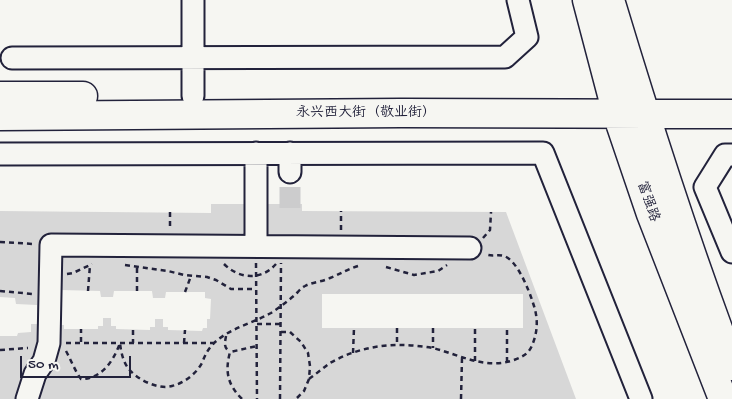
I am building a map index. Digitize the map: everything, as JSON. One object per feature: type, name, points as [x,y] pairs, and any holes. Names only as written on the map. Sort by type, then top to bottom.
[{"type":"main road","name":"富强路","points":[[587,0],[615,105],[650,214],[723,399]]},
{"type":"main road","name":"富强路","points":[[610,0],[642,105],[708,304],[731,363]]},
{"type":"main road","name":"永兴西大街（敬业街）","points":[[0,96],[193,96],[642,105],[732,96]]},
{"type":"main road","name":"永兴西大街（敬业街）","points":[[0,116],[391,113],[615,105]]},
{"type":"main road","name":"永兴西大街（敬业街）","points":[[642,105],[732,114]]},
{"type":"lane","points":[[193,0],[193,96]]},
{"type":"lane","points":[[12,58],[505,57],[528,36],[518,0]]},
{"type":"lane","points":[[0,154],[256,153],[290,162],[543,152],[641,399]]},
{"type":"lane","points":[[256,153],[256,246]]},
{"type":"lane","points":[[732,155],[725,156],[705,186],[732,252]]},
{"type":"lane","points":[[27,399],[35,374],[56,343],[50,298],[50,245],[464,248]]},
{"type":"path","points":[[380,265],[414,275],[438,272],[464,248],[482,240],[490,230],[491,212]]},
{"type":"path","points":[[0,242],[50,245]]},
{"type":"path","points":[[256,246],[257,399]]},
{"type":"path","points":[[280,399],[281,247]]},
{"type":"path","points":[[309,379],[331,363],[353,353],[371,348],[397,345],[433,348],[475,361],[493,364],[506,363],[529,352],[536,334],[537,316],[525,283],[510,258],[502,255],[491,256],[464,248]]},
{"type":"path","points":[[50,274],[73,273],[97,262]]},
{"type":"path","points":[[88,291],[90,265]]},
{"type":"path","points":[[123,265],[207,277],[231,289],[256,289]]},
{"type":"path","points":[[120,343],[123,359],[129,370],[151,385],[172,386],[183,382],[194,373],[201,364],[206,352],[214,343],[226,335],[270,313],[304,286],[331,278],[359,265]]},
{"type":"path","points":[[137,266],[137,291]]},
{"type":"path","points":[[185,292],[191,276]]},
{"type":"path","points":[[0,292],[31,293],[50,298]]},
{"type":"path","points":[[256,324],[281,324]]},
{"type":"path","points":[[353,353],[354,328]]},
{"type":"path","points":[[397,328],[397,345]]},
{"type":"path","points":[[432,328],[433,348]]},
{"type":"path","points":[[475,328],[475,361]]},
{"type":"path","points":[[506,363],[508,328]]},
{"type":"path","points":[[81,329],[81,343]]},
{"type":"path","points":[[133,330],[133,343]]},
{"type":"path","points":[[184,343],[185,330]]},
{"type":"path","points":[[281,332],[290,332],[301,342],[308,353],[309,379],[304,391],[296,399]]},
{"type":"path","points":[[226,335],[225,345],[226,349],[230,352]]},
{"type":"path","points":[[56,343],[81,379],[96,375],[104,369],[115,356],[120,343]]},
{"type":"path","points":[[0,350],[56,343],[214,343]]},
{"type":"path","points":[[230,352],[256,346]]},
{"type":"path","points":[[230,352],[227,365],[228,379],[235,392],[242,399]]},
{"type":"path","points":[[461,399],[462,357]]},
{"type":"shaded area","points":[[211,204],[302,204],[302,211],[506,212],[576,399],[0,399],[0,336],[17,336],[18,333],[31,332],[31,324],[37,324],[37,305],[16,304],[15,298],[0,297],[0,211],[211,213]],"holes":[[[61,290],[100,291],[101,297],[113,297],[114,291],[152,291],[153,298],[165,298],[166,292],[205,292],[205,298],[211,299],[210,319],[207,319],[207,328],[203,328],[202,331],[168,330],[168,327],[163,327],[163,319],[155,319],[155,327],[150,327],[150,330],[116,329],[116,326],[111,326],[111,318],[103,318],[103,326],[98,326],[98,329],[64,329],[64,325],[58,325],[55,296],[61,296]],[[322,294],[523,294],[523,328],[322,328]]]},
{"type":"tunnel","points":[[290,172],[290,208]]}]
